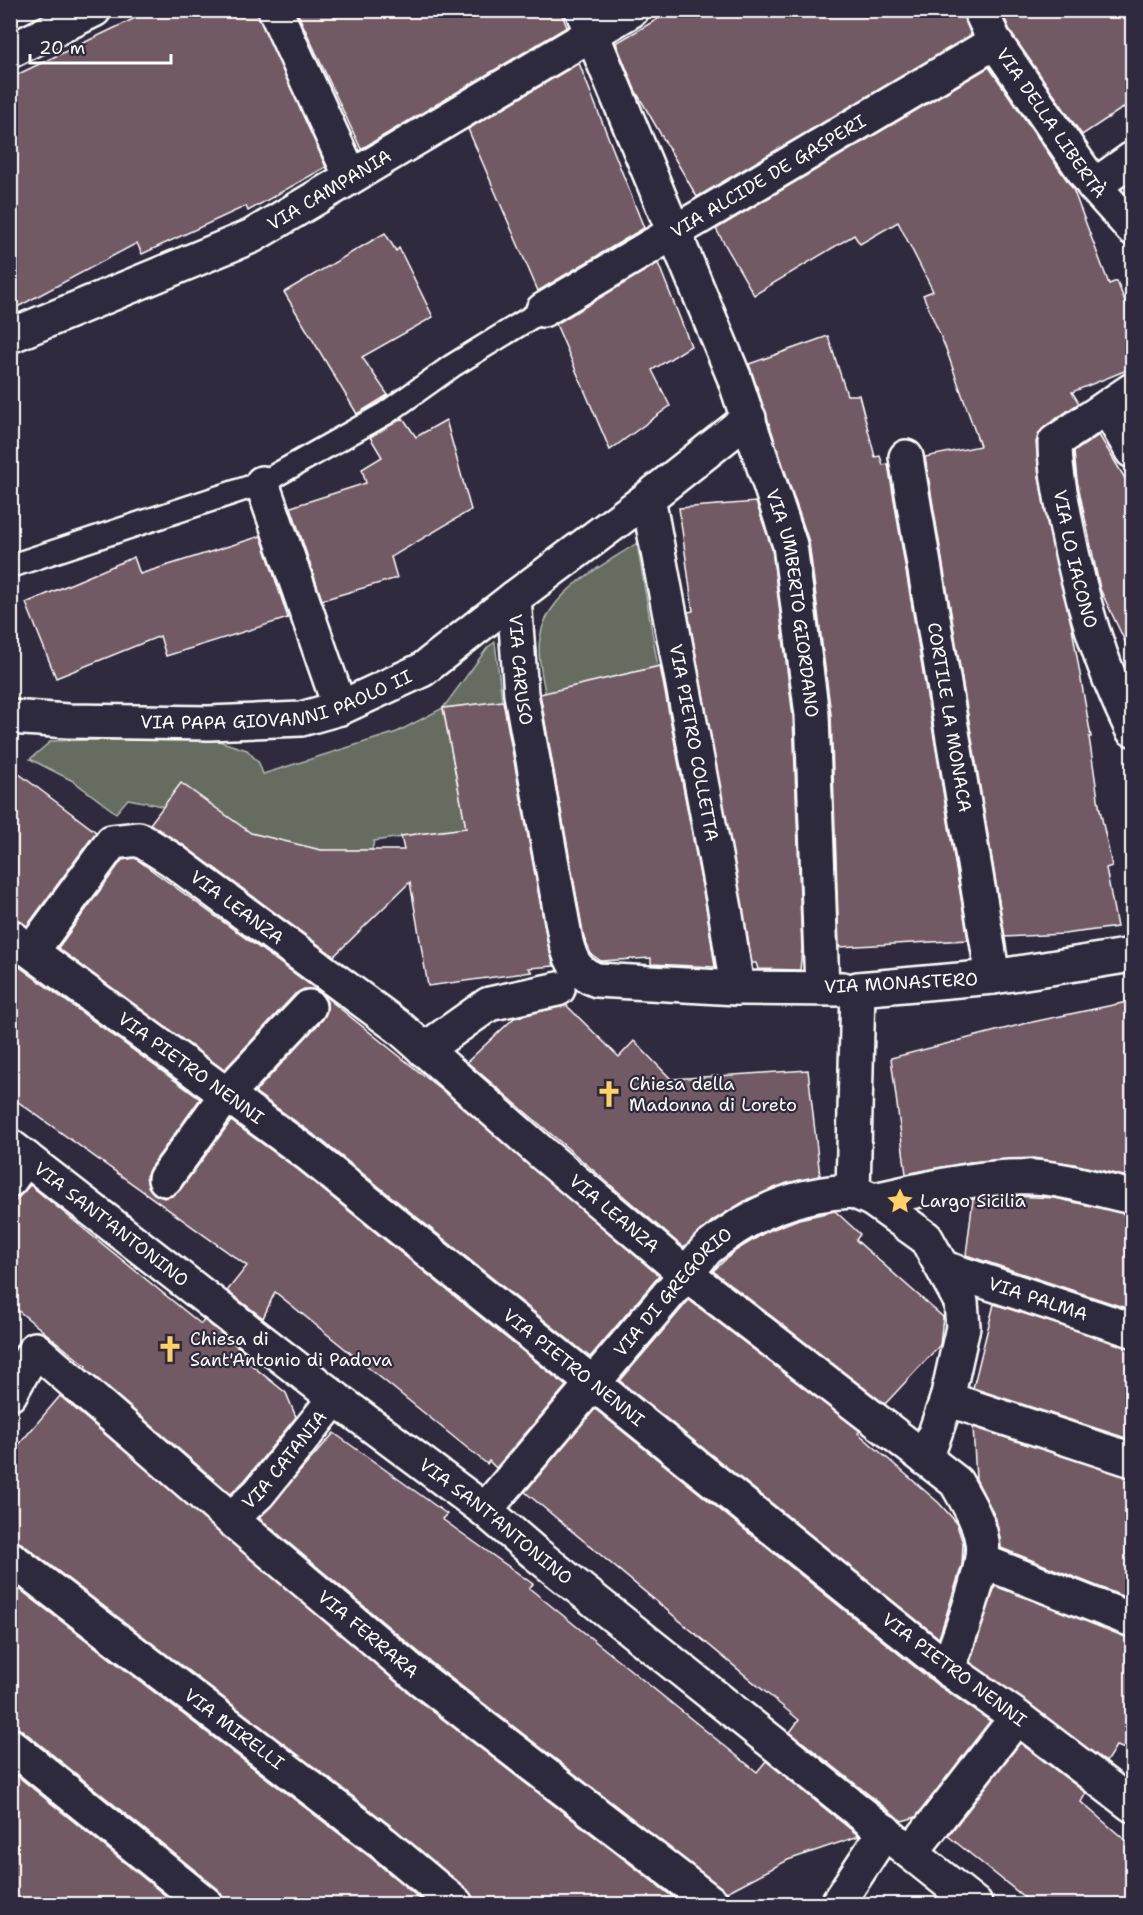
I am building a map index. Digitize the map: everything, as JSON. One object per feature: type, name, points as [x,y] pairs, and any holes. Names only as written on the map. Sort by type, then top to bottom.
[{"type":"street","points":[[10,51],[94,10]]},
{"type":"street","points":[[275,10],[351,177]]},
{"type":"street","name":"VIA CAMPANIA","points":[[10,336],[252,237],[351,177],[587,22],[632,10]]},
{"type":"street","name":"VIA DELLA LIBERTÀ","points":[[980,10],[995,42],[1094,186],[1132,228]]},
{"type":"street","name":"VIA UMBERTO GIORDANO","points":[[587,22],[748,418],[790,545],[812,716],[822,988]]},
{"type":"street","name":"VIA ALCIDE DE GASPERI","points":[[543,310],[995,42]]},
{"type":"street","points":[[1094,186],[1132,159]]},
{"type":"street","points":[[1120,399],[1132,451]]},
{"type":"street","name":"VIA LO IACONO","points":[[1120,399],[1055,442],[1055,465],[1078,584],[1109,681],[1132,729]]},
{"type":"street","name":"VIA CARUSO","points":[[597,980],[585,976],[575,967],[566,942],[521,694],[514,598],[648,498],[748,418]]},
{"type":"street","name":"CORTILE LA MONACA","points":[[906,457],[993,977]]},
{"type":"street","points":[[262,483],[340,708]]},
{"type":"street","name":"VIA PIETRO COLLETTA","points":[[648,498],[725,909],[737,988]]},
{"type":"street","name":"VIA PAPA GIOVANNI PAOLO II","points":[[10,717],[68,721],[209,723],[301,719],[340,708],[422,670],[514,598]]},
{"type":"street","name":"VIA LEANZA","points":[[21,944],[112,842],[139,839],[171,859],[400,1028],[543,1154],[686,1274],[956,1482],[972,1510],[982,1541],[982,1561],[948,1669]]},
{"type":"street","name":"VIA PIETRO NENNI","points":[[21,944],[308,1154],[948,1669],[1017,1717],[1132,1805]]},
{"type":"street","name":"VIA MONASTERO","points":[[597,980],[737,988],[858,989],[993,977],[1132,955]]},
{"type":"street","points":[[424,1050],[489,1004],[558,989]]},
{"type":"street","points":[[858,989],[863,1196],[926,1238],[961,1302],[963,1327],[947,1399],[926,1459]]},
{"type":"street","points":[[165,1179],[227,1095],[309,1007]]},
{"type":"street","name":"VIA SANT'ANTONINO","points":[[16,1161],[485,1510],[544,1560],[975,1905]]},
{"type":"street","name":"VIA DI GREGORIO","points":[[485,1510],[591,1382],[707,1249],[732,1228],[760,1212],[825,1192],[863,1196],[970,1179],[1033,1177],[1072,1182],[1132,1197]]},
{"type":"street","name":"VIA PALMA","points":[[944,1268],[1132,1330]]},
{"type":"street","name":"VIA FERRARA","points":[[10,1394],[35,1348],[231,1519],[421,1679],[714,1905]]},
{"type":"street","name":"VIA CATANIA","points":[[231,1519],[259,1493],[335,1398]]},
{"type":"street","points":[[947,1399],[1132,1460]]},
{"type":"street","name":"VIA MIRELLI","points":[[10,1558],[383,1843],[456,1905]]},
{"type":"street","points":[[982,1561],[1132,1620]]},
{"type":"street","points":[[911,1853],[1017,1717]]},
{"type":"street","points":[[10,1745],[206,1905]]},
{"type":"street","points":[[837,1905],[885,1831]]},
{"type":"lane","points":[[16,564],[262,483],[386,413],[452,366],[543,310]]},
{"type":"green space","points":[[637,543],[658,667],[545,693],[539,648],[546,618],[555,604],[580,580]]},
{"type":"green space","points":[[495,642],[502,701],[443,709],[466,828],[374,841],[372,850],[321,850],[272,840],[177,810],[128,799],[116,813],[73,781],[30,759],[51,741],[206,737],[247,750],[259,763],[263,774],[397,732],[443,708],[488,647]]},
{"type":"building","points":[[152,10],[257,10],[326,167],[248,211],[246,206],[142,254],[137,243],[10,311],[10,78]]},
{"type":"building","points":[[296,10],[560,10],[567,27],[361,149]]},
{"type":"building","points":[[673,10],[962,10],[971,35],[697,197],[635,90],[616,43]]},
{"type":"building","points":[[1001,10],[1132,10],[1132,102],[1082,135],[1011,33]]},
{"type":"building","points":[[579,63],[644,228],[538,291],[468,129]]},
{"type":"building","points":[[989,67],[1073,189],[1109,284],[1117,281],[1132,320],[1132,368],[1072,392],[1079,403],[1044,427],[1036,442],[1048,527],[1072,628],[1091,737],[1089,737],[1099,805],[1112,866],[1106,868],[1117,927],[1064,934],[1005,937],[925,457],[980,446],[946,349],[923,295],[933,291],[898,222],[860,244],[854,235],[754,295],[716,229]]},
{"type":"building","points":[[385,233],[396,251],[399,248],[433,317],[362,357],[388,395],[357,414],[284,292]]},
{"type":"building","points":[[658,263],[691,346],[652,370],[670,406],[610,450],[556,324]]},
{"type":"building","points":[[828,336],[847,395],[859,395],[875,457],[880,456],[883,465],[888,464],[968,940],[839,947],[831,714],[809,542],[749,364]]},
{"type":"building","points":[[403,418],[416,437],[446,420],[471,510],[391,557],[397,578],[322,600],[291,507],[366,483],[362,469],[382,457],[370,437]]},
{"type":"building","points":[[1099,435],[1132,490],[1132,656],[1100,589],[1077,480],[1074,452]]},
{"type":"building","points":[[756,502],[772,549],[793,717],[802,949],[800,970],[758,969],[756,963],[752,963],[688,612],[693,611],[679,508]]},
{"type":"building","points":[[261,536],[288,618],[166,656],[160,636],[56,678],[26,603],[134,557],[140,574]]},
{"type":"building","points":[[660,666],[707,912],[715,967],[651,964],[651,958],[601,961],[591,954],[584,938],[540,694]]},
{"type":"building","points":[[503,701],[548,945],[554,966],[528,968],[532,972],[428,986],[410,882],[334,956],[182,844],[150,824],[181,783],[251,833],[321,850],[404,850],[401,836],[466,828],[443,708]]},
{"type":"building","points":[[10,767],[96,832],[27,926],[10,918]]},
{"type":"building","points":[[135,858],[320,992],[304,989],[295,994],[224,1070],[58,948],[122,860]]},
{"type":"building","points":[[10,960],[200,1099],[146,1176],[148,1186],[154,1194],[164,1198],[180,1190],[231,1121],[297,1169],[566,1386],[496,1468],[489,1461],[487,1464],[275,1292],[263,1318],[227,1291],[247,1266],[10,1096]]},
{"type":"building","points":[[322,994],[448,1095],[659,1276],[590,1357],[320,1139],[255,1092],[323,1019],[327,1011],[327,1002]]},
{"type":"building","points":[[1132,1001],[1132,1178],[1074,1164],[1033,1158],[970,1162],[906,1174],[891,1058],[1023,1024]]},
{"type":"building","points":[[566,1005],[619,1057],[634,1041],[671,1079],[808,1070],[820,1176],[787,1183],[748,1199],[712,1221],[684,1248],[467,1062],[514,1018]]},
{"type":"building","points":[[30,1185],[201,1324],[204,1320],[246,1353],[244,1359],[286,1393],[296,1417],[231,1494],[85,1368],[86,1366],[10,1304],[10,1207]]},
{"type":"building","points":[[1013,1196],[1055,1198],[1132,1215],[1132,1310],[966,1255],[973,1199]]},
{"type":"building","points":[[835,1211],[860,1234],[856,1240],[943,1317],[940,1345],[885,1404],[713,1271],[735,1251],[766,1232],[799,1219]]},
{"type":"building","points":[[689,1300],[860,1431],[858,1433],[939,1503],[956,1522],[963,1543],[962,1565],[939,1638],[620,1381]]},
{"type":"building","points":[[994,1304],[1132,1348],[1132,1440],[973,1388]]},
{"type":"building","points":[[60,1396],[409,1693],[683,1905],[474,1905],[468,1890],[394,1828],[21,1543],[10,1540],[10,1455]]},
{"type":"building","points":[[595,1409],[936,1684],[990,1721],[916,1817],[902,1821],[790,1732],[799,1720],[525,1492]]},
{"type":"building","points":[[973,1427],[1132,1478],[1132,1600],[1001,1548],[996,1519],[976,1479]]},
{"type":"building","points":[[334,1433],[447,1514],[442,1519],[533,1584],[529,1588],[757,1772],[766,1761],[859,1836],[788,1860],[727,1892],[433,1664],[259,1518]]},
{"type":"building","points":[[10,1582],[371,1858],[427,1905],[224,1905],[218,1889],[22,1730],[10,1727]]},
{"type":"building","points":[[995,1586],[1132,1638],[1132,1751],[1116,1746],[1106,1762],[970,1662]]},
{"type":"building","points":[[1020,1743],[1086,1793],[1081,1802],[1132,1846],[1132,1905],[1034,1905],[948,1836]]},
{"type":"building","points":[[10,1770],[177,1905],[10,1905]]},
{"type":"place","name":"Chiesa della Madonna di Loreto","points":[[609,1094]]},
{"type":"place","name":"Largo Sicilia","points":[[900,1201]]},
{"type":"place","name":"Chiesa di Sant'Antonio di Padova","points":[[170,1349]]}]
